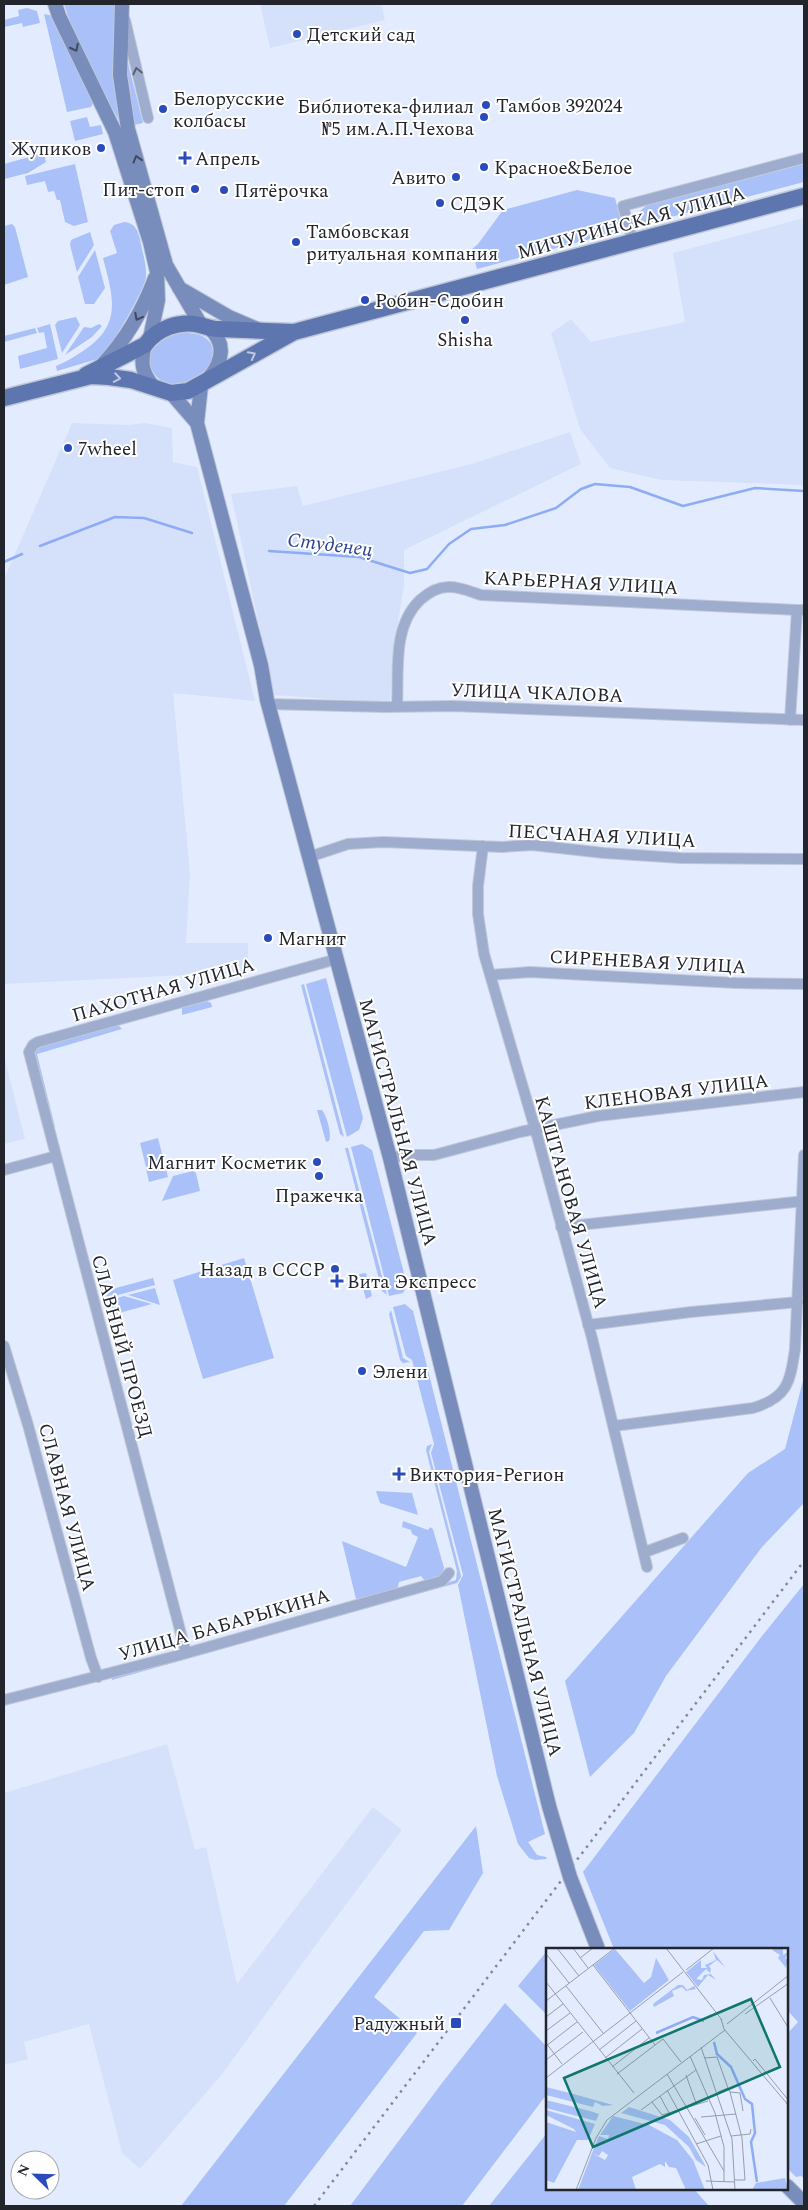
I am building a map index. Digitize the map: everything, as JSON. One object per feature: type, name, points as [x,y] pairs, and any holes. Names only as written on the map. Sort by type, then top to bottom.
[{"type":"main road","points":[[4,398],[80,378],[109,377],[154,387],[171,393],[188,391],[205,382],[216,370],[222,352],[220,341],[205,327],[178,287],[154,241],[115,132],[55,4]]},
{"type":"main road","points":[[122,6],[119,60],[121,92],[128,129],[143,179],[154,241],[157,272],[158,300],[142,362],[143,372],[154,387]]},
{"type":"main road","name":"МИЧУРИНСКАЯ УЛИЦА","points":[[205,382],[294,332],[804,196]]},
{"type":"main road","points":[[100,367],[132,328],[146,301],[157,272]]},
{"type":"main road","points":[[178,287],[229,317],[262,331]]},
{"type":"main road","points":[[80,378],[147,341],[168,327],[191,324],[205,327]]},
{"type":"main road","name":"МИЧУРИНСКАЯ УЛИЦА","points":[[205,327],[294,332]]},
{"type":"main road","points":[[197,424],[205,382]]},
{"type":"main road","points":[[171,393],[197,424]]},
{"type":"main road","name":"МАГИСТРАЛЬНАЯ УЛИЦА","points":[[197,424],[261,666],[268,704],[390,1158],[549,1806],[570,1876],[598,1948]]},
{"type":"main road","points":[[788,2187],[804,2203]]},
{"type":"street","points":[[122,6],[148,118]]},
{"type":"street","points":[[633,242],[623,206],[804,158]]},
{"type":"street","name":"КАРЬЕРНАЯ УЛИЦА","points":[[397,706],[399,645],[402,632],[414,606],[439,588],[458,588],[481,595],[801,610],[790,720]]},
{"type":"street","name":"УЛИЦА ЧКАЛОВА","points":[[268,704],[452,706],[804,720]]},
{"type":"street","name":"ПЕСЧАНАЯ УЛИЦА","points":[[309,857],[348,844],[383,842],[484,846],[532,845],[604,853],[681,858],[804,859]]},
{"type":"street","name":"КАШТАНОВАЯ УЛИЦА","points":[[484,846],[478,886],[480,936],[588,1325],[648,1567]]},
{"type":"street","name":"ПАХОТНАЯ УЛИЦА","points":[[30,1048],[38,1042],[337,960]]},
{"type":"street","name":"СИРЕНЕВАЯ УЛИЦА","points":[[490,975],[530,972],[736,983],[804,984]]},
{"type":"street","name":"СЛАВНЫЙ ПРОЕЗД","points":[[30,1048],[30,1057],[186,1653]]},
{"type":"street","name":"КЛЕНОВАЯ УЛИЦА","points":[[390,1158],[405,1155],[434,1155],[535,1129],[598,1116],[804,1092]]},
{"type":"street","points":[[614,1426],[753,1408],[778,1397],[788,1381],[795,1350],[804,1155]]},
{"type":"street","points":[[4,1170],[56,1156]]},
{"type":"street","points":[[561,1226],[803,1202]]},
{"type":"street","points":[[588,1325],[691,1312],[798,1302]]},
{"type":"street","name":"СЛАВНАЯ УЛИЦА","points":[[4,1346],[28,1425],[91,1658],[98,1677]]},
{"type":"street","points":[[645,1552],[683,1538]]},
{"type":"street","name":"УЛИЦА БАБАРЫКИНА","points":[[4,1700],[98,1677],[442,1581],[449,1573]]},
{"type":"shaded area","points":[[64,4],[114,4],[113,69],[120,122],[82,50]]},
{"type":"shaded area","name":"Детский сад","points":[[260,4],[381,4],[385,20],[270,48]]},
{"type":"shaded area","points":[[27,8],[37,11],[40,23],[23,27],[22,23],[4,27],[4,20],[19,16],[18,10]]},
{"type":"shaded area","points":[[44,14],[54,16],[95,100],[91,107],[67,112]]},
{"type":"shaded area","points":[[126,55],[143,123],[134,125],[125,90]]},
{"type":"shaded area","points":[[87,117],[90,127],[101,125],[103,134],[75,141],[70,121]]},
{"type":"shaded area","points":[[44,153],[46,162],[28,173],[4,179],[4,164]]},
{"type":"shaded area","points":[[75,164],[88,222],[74,226],[65,222],[60,200],[57,200],[54,191],[48,192],[45,181],[27,185],[25,176]]},
{"type":"shaded area","points":[[804,164],[804,182],[648,223],[643,224],[638,221],[640,211],[647,205]]},
{"type":"shaded area","points":[[577,190],[615,198],[621,221],[619,229],[610,234],[477,269],[472,249],[478,244],[503,210]]},
{"type":"shaded area","points":[[804,218],[804,485],[662,480],[610,468],[580,429],[551,333],[571,319],[591,342],[685,322],[673,253]]},
{"type":"shaded area","points":[[124,222],[133,225],[137,229],[140,239],[146,277],[140,294],[101,358],[57,371],[56,366],[83,351],[96,341],[110,320],[112,298],[103,258],[117,253],[110,231],[114,225]]},
{"type":"shaded area","points":[[12,224],[15,227],[28,277],[4,285],[4,226]]},
{"type":"shaded area","points":[[90,232],[94,245],[77,272],[70,245],[71,240]]},
{"type":"shaded area","points":[[95,250],[105,288],[94,304],[85,304],[78,277]]},
{"type":"shaded area","points":[[76,317],[80,325],[62,353],[55,325],[58,321]]},
{"type":"shaded area","points":[[50,324],[58,359],[20,369],[18,356],[47,348],[44,332],[39,333],[37,328]]},
{"type":"shaded area","points":[[99,324],[102,326],[92,337],[65,355],[84,327],[91,328]]},
{"type":"shaded area","points":[[35,328],[37,333],[4,342],[4,336]]},
{"type":"shaded area","points":[[180,333],[197,334],[208,340],[213,348],[212,358],[199,376],[189,382],[176,385],[168,384],[156,377],[152,371],[150,358],[158,342]]},
{"type":"shaded area","points":[[72,423],[129,425],[145,423],[172,428],[173,462],[197,467],[255,701],[173,693],[190,873],[186,943],[248,943],[248,972],[4,984],[4,579]]},
{"type":"shaded area","points":[[570,432],[581,464],[404,550],[404,585],[393,653],[390,703],[274,695],[231,494],[297,486],[303,506],[475,463]]},
{"type":"shaded area","points":[[326,978],[363,1118],[359,1130],[347,1137],[306,984]]},
{"type":"shaded area","points":[[304,984],[344,1137],[340,1134],[301,985]]},
{"type":"shaded area","points":[[207,1001],[211,1003],[212,1007],[182,1015],[182,1008]]},
{"type":"shaded area","points":[[118,1025],[122,1029],[37,1054],[55,1127],[53,1126],[34,1054],[35,1047]]},
{"type":"shaded area","points":[[4,1056],[25,1139],[4,1144]]},
{"type":"shaded area","points":[[317,1110],[322,1110],[326,1117],[330,1138],[326,1142]]},
{"type":"shaded area","points":[[158,1138],[164,1162],[146,1167],[140,1143]]},
{"type":"shaded area","points":[[362,1144],[372,1150],[407,1285],[403,1293],[389,1296],[351,1147]]},
{"type":"shaded area","points":[[345,1148],[348,1148],[387,1295],[382,1291]]},
{"type":"shaded area","points":[[165,1164],[168,1177],[149,1182],[146,1169]]},
{"type":"shaded area","points":[[193,1171],[196,1173],[200,1191],[162,1201],[173,1176]]},
{"type":"shaded area","points":[[244,1258],[274,1358],[203,1379],[173,1280]]},
{"type":"shaded area","points":[[366,1273],[372,1296],[366,1299],[359,1274]]},
{"type":"shaded area","points":[[153,1278],[155,1285],[107,1298],[105,1291]]},
{"type":"shaded area","points":[[155,1288],[160,1305],[128,1295]]},
{"type":"shaded area","points":[[124,1296],[152,1304],[112,1315],[108,1301]]},
{"type":"shaded area","points":[[405,1304],[413,1311],[545,1834],[528,1842],[537,1855],[547,1859],[535,1860],[529,1858],[518,1844],[497,1776],[458,1585],[463,1575],[431,1453],[434,1444],[412,1360],[406,1356],[393,1307]]},
{"type":"shaded area","points":[[391,1310],[403,1358],[410,1362],[403,1363],[400,1360],[389,1314]]},
{"type":"shaded area","points":[[804,1377],[804,1503],[762,1547],[666,1676],[634,1733],[590,1777],[565,1681],[748,1473],[785,1449]]},
{"type":"shaded area","points":[[432,1444],[429,1452],[461,1577],[457,1583],[112,1680],[112,1677],[190,1657],[456,1580],[457,1571],[426,1450],[427,1446]]},
{"type":"shaded area","points":[[376,1491],[412,1493],[418,1515],[380,1503]]},
{"type":"shaded area","points":[[403,1521],[428,1530],[430,1527],[433,1529],[444,1568],[442,1576],[425,1581],[421,1576],[399,1582],[397,1590],[356,1599],[342,1541],[406,1567],[418,1537],[412,1534],[411,1530],[402,1527]]},
{"type":"shaded area","points":[[804,1584],[804,2178],[801,2176],[796,2177],[788,2169],[788,2033],[798,2022],[788,2011],[788,1948],[614,1948],[583,1872],[762,1636]]},
{"type":"shaded area","points":[[167,1744],[195,1850],[206,1847],[237,1984],[373,1807],[402,1830],[223,2073],[140,2169],[122,2153],[89,2024],[24,2042],[28,2059],[4,2065],[4,1793]]},
{"type":"shaded area","points":[[476,1826],[483,1873],[449,1930],[424,1931],[374,1997],[417,2033],[284,2206],[181,2206]]},
{"type":"shaded area","points":[[546,1952],[546,2014],[518,1986]]},
{"type":"shaded area","points":[[505,2003],[546,2046],[546,2095],[462,2206],[350,2206],[442,2083]]},
{"type":"shaded area","points":[[546,2134],[546,2190],[695,2190],[709,2206],[489,2206]]},
{"type":"waterway","name":"Студенец","points":[[269,551],[359,557],[410,573],[427,569],[449,544],[471,529],[505,525],[556,508],[581,489],[595,484],[630,487],[683,506],[755,488],[804,491]]},
{"type":"waterway","name":"Студенец","points":[[40,546],[115,517],[144,518],[192,533]]},
{"type":"waterway","name":"Студенец","points":[[4,562],[22,554]]},
{"type":"railway","points":[[314,2206],[804,1561]]},
{"type":"place","name":"Детский сад","points":[[297,34]]},
{"type":"place","name":"Тамбов 392024","points":[[486,105]]},
{"type":"place","name":"Белорусские колбасы","points":[[163,109]]},
{"type":"place","name":"Библиотека-филиал №5 им.А.П.Чехова","points":[[484,117]]},
{"type":"place","name":"Жупиков","points":[[101,148]]},
{"type":"place","name":"Апрель","points":[[185,158]]},
{"type":"place","name":"Красное&Белое","points":[[484,167]]},
{"type":"place","name":"Авито","points":[[456,177]]},
{"type":"place","name":"Пит-стоп","points":[[195,189]]},
{"type":"place","name":"Пятёрочка","points":[[224,190]]},
{"type":"place","name":"СДЭК","points":[[440,203]]},
{"type":"place","name":"Тамбовская ритуальная компания","points":[[296,242]]},
{"type":"place","name":"Робин-Сдобин","points":[[365,300]]},
{"type":"place","name":"Shisha","points":[[465,320]]},
{"type":"place","name":"7wheel","points":[[68,448]]},
{"type":"place","name":"Магнит","points":[[268,938]]},
{"type":"place","name":"Магнит Косметик","points":[[317,1162]]},
{"type":"place","name":"Пражечка","points":[[319,1176]]},
{"type":"place","name":"Назад в СССР","points":[[335,1269]]},
{"type":"place","name":"Вита Экспресс","points":[[337,1281]]},
{"type":"place","name":"Элени","points":[[362,1371]]},
{"type":"place","name":"Виктория-Регион","points":[[399,1474]]},
{"type":"place","name":"Радужный","points":[[456,2023]]}]
